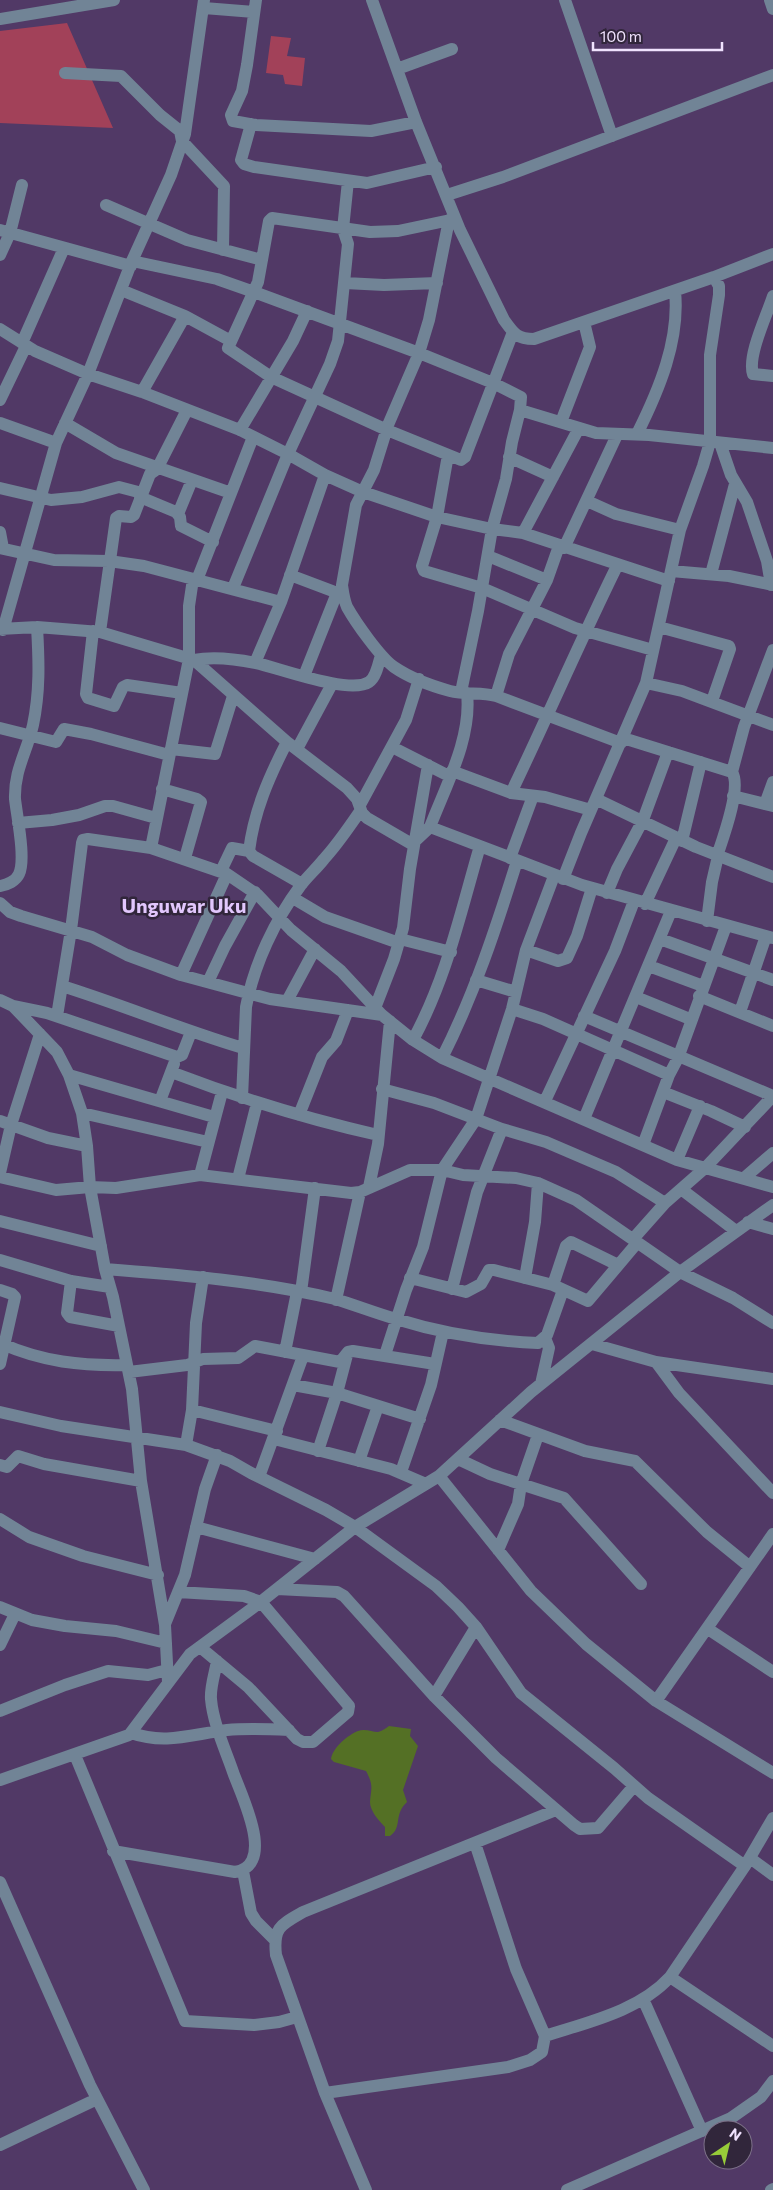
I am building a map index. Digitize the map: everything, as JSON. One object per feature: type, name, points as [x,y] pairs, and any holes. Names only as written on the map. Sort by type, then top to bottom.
[{"type":"street","points":[[0,12],[68,0]]},
{"type":"street","points":[[0,19],[114,0]]},
{"type":"street","points":[[372,0],[416,122],[447,195],[452,219],[512,332],[521,339],[534,339],[714,278],[773,254]]},
{"type":"street","points":[[565,0],[612,136]]},
{"type":"street","points":[[770,0],[773,9]]},
{"type":"street","points":[[382,654],[372,680],[368,683],[332,684],[255,663],[213,658],[192,659],[96,632],[38,627],[1,630],[56,443],[88,374],[131,263],[171,175],[182,141],[204,4],[255,6],[244,82],[231,115],[233,121],[251,124],[371,131],[416,122]]},
{"type":"street","points":[[397,69],[452,49]]},
{"type":"street","points":[[65,73],[121,76],[160,115],[180,131],[182,141],[224,186],[223,250]]},
{"type":"street","points":[[447,195],[503,177],[773,75]]},
{"type":"street","points":[[251,124],[242,160],[244,164],[254,167],[368,183],[436,167]]},
{"type":"street","points":[[233,588],[288,454],[330,364],[338,340],[348,244],[343,229],[348,181]]},
{"type":"street","points":[[0,255],[5,232],[22,185]]},
{"type":"street","points":[[106,205],[187,240],[262,260]]},
{"type":"street","points":[[452,219],[398,231],[370,232],[272,218],[269,222],[254,292],[228,348],[271,377],[387,430],[461,460],[465,457],[512,332]]},
{"type":"street","points":[[304,676],[340,594],[350,529],[356,505],[374,470],[387,430],[419,353],[429,320],[452,219]]},
{"type":"street","points":[[5,232],[131,263],[217,279],[419,353],[493,383],[520,397],[520,410],[503,492],[492,529],[464,692],[468,704],[464,738],[430,827],[415,841],[406,842],[367,818],[347,788],[233,696],[192,659]]},
{"type":"street","points":[[0,400],[64,248]]},
{"type":"street","points":[[0,329],[24,344],[88,374],[142,392],[240,430],[288,454],[324,475],[363,492],[437,517],[492,529],[522,532],[617,566],[670,576],[711,574],[772,585],[767,561],[747,502],[735,484],[715,442],[710,355],[719,286],[714,278]]},
{"type":"street","points":[[345,283],[384,285],[437,283]]},
{"type":"street","points":[[121,290],[184,316],[231,342]]},
{"type":"street","points":[[637,434],[651,406],[666,364],[677,313],[676,291]]},
{"type":"street","points":[[773,299],[754,352],[752,369],[753,374],[773,376]]},
{"type":"street","points":[[240,430],[293,341],[307,311]]},
{"type":"street","points":[[142,392],[184,316]]},
{"type":"street","points":[[561,422],[590,347],[584,322]]},
{"type":"street","points":[[182,693],[127,685],[123,687],[114,706],[88,698],[86,694],[116,518],[119,516],[132,516],[150,474],[157,468],[187,410]]},
{"type":"street","points":[[520,410],[596,433],[637,434],[773,448]]},
{"type":"street","points":[[65,423],[116,453],[231,493]]},
{"type":"street","points":[[0,424],[56,443]]},
{"type":"street","points":[[522,532],[579,428]]},
{"type":"street","points":[[496,696],[509,654],[547,580],[561,547],[587,501],[617,435]]},
{"type":"street","points":[[151,848],[182,693],[192,659],[189,606],[195,579],[213,542],[253,437]]},
{"type":"street","points":[[385,1355],[410,1278],[423,1247],[442,1170],[476,1119],[490,1080],[512,1008],[526,950],[594,804],[646,683],[680,530],[703,466],[715,442]]},
{"type":"street","points":[[448,455],[437,517],[422,568],[424,571],[482,588],[532,608],[551,619],[576,628],[653,650]]},
{"type":"street","points":[[509,457],[553,477]]},
{"type":"street","points":[[255,663],[281,602],[324,475]]},
{"type":"street","points":[[192,480],[178,514],[181,526],[213,542]]},
{"type":"street","points":[[711,574],[735,484]]},
{"type":"street","points":[[0,488],[40,498],[66,500],[119,487],[141,495],[178,514]]},
{"type":"street","points":[[587,501],[616,514],[680,530]]},
{"type":"street","points":[[0,532],[1,548],[24,554],[54,560],[109,561],[144,566],[281,602]]},
{"type":"street","points":[[488,556],[547,580]]},
{"type":"street","points":[[511,793],[548,717],[585,630],[617,566]]},
{"type":"street","points":[[290,575],[340,594],[355,619],[394,667],[439,688],[496,696],[548,717],[732,772],[736,777],[733,796],[717,856],[707,921]]},
{"type":"street","points":[[0,886],[14,881],[19,874],[21,853],[15,797],[17,772],[36,709],[40,682],[38,627]]},
{"type":"street","points":[[659,627],[729,646],[730,649],[712,701]]},
{"type":"street","points":[[732,772],[749,715],[768,680],[773,650]]},
{"type":"street","points":[[242,1098],[243,1048],[249,992],[260,962],[280,918],[292,898],[339,842],[360,807],[406,720],[419,679]]},
{"type":"street","points":[[646,683],[682,691],[773,725]]},
{"type":"street","points":[[249,851],[261,797],[267,781],[332,684]]},
{"type":"street","points":[[0,728],[58,742],[61,731],[64,729],[170,752],[215,754],[233,696]]},
{"type":"street","points":[[392,747],[451,774],[511,793],[594,804],[643,820],[717,856],[773,877]]},
{"type":"street","points":[[607,893],[617,869],[643,820],[668,752]]},
{"type":"street","points":[[545,1101],[576,1032],[640,902],[679,839],[701,762]]},
{"type":"street","points":[[336,1300],[378,1134],[382,1088],[382,1015],[399,941],[428,765]]},
{"type":"street","points":[[733,796],[769,805],[773,782]]},
{"type":"street","points":[[162,789],[197,798],[201,802],[185,858]]},
{"type":"street","points":[[442,1058],[494,934],[513,859],[533,796]]},
{"type":"street","points":[[18,822],[52,820],[79,815],[105,806],[113,806],[156,818]]},
{"type":"street","points":[[430,827],[559,878],[769,937],[740,1012]]},
{"type":"street","points":[[57,1016],[83,840],[88,839],[151,848],[185,858],[224,873],[255,892],[298,936],[341,971],[382,1015],[413,1040],[442,1058],[678,1160],[773,1186]]},
{"type":"street","points":[[413,1040],[432,1004],[451,952],[480,846]]},
{"type":"street","points":[[181,975],[224,873],[232,848],[249,851],[253,856],[302,884]]},
{"type":"street","points":[[526,950],[558,961],[566,958],[577,936],[592,888]]},
{"type":"street","points":[[208,982],[225,946],[255,892]]},
{"type":"street","points":[[292,898],[325,917],[399,941],[451,952]]},
{"type":"street","points":[[0,903],[10,912],[92,937],[153,966],[181,975],[270,999],[382,1015]]},
{"type":"street","points":[[584,1119],[671,911]]},
{"type":"street","points":[[643,1145],[669,1075],[678,1058],[690,1019],[726,926]]},
{"type":"street","points":[[660,938],[773,980]]},
{"type":"street","points":[[287,1001],[315,949]]},
{"type":"street","points":[[649,966],[740,1012],[773,1026]]},
{"type":"street","points":[[476,980],[516,992]]},
{"type":"street","points":[[62,986],[119,1004],[191,1032],[243,1048]]},
{"type":"street","points":[[636,997],[690,1019]]},
{"type":"street","points":[[0,1000],[13,1006],[57,1016],[177,1057]]},
{"type":"street","points":[[13,1006],[57,1052],[69,1075],[82,1113],[90,1187],[105,1269],[128,1368],[138,1437],[141,1481],[165,1625],[167,1676]]},
{"type":"street","points":[[512,1008],[576,1032],[613,1051],[669,1075]]},
{"type":"street","points":[[299,1115],[322,1057],[336,1041],[348,1010]]},
{"type":"street","points":[[410,1278],[466,1292],[473,1290],[481,1284],[490,1269],[558,1288],[588,1302],[665,1204],[705,1168],[773,1096],[678,1058],[584,1016]]},
{"type":"street","points":[[160,1100],[177,1057],[182,1055],[191,1032]]},
{"type":"street","points":[[0,1173],[6,1123],[40,1034]]},
{"type":"street","points":[[171,1072],[222,1092],[257,1103],[378,1134]]},
{"type":"street","points":[[69,1075],[214,1117]]},
{"type":"street","points":[[382,1088],[434,1103],[502,1129],[546,1142],[616,1172],[665,1204]]},
{"type":"street","points":[[200,1175],[222,1092]]},
{"type":"street","points":[[663,1092],[700,1106],[745,1127]]},
{"type":"street","points":[[238,1180],[257,1103]]},
{"type":"street","points":[[678,1160],[700,1106]]},
{"type":"street","points":[[82,1113],[208,1142]]},
{"type":"street","points":[[6,1123],[48,1138],[87,1146]]},
{"type":"street","points":[[452,1288],[482,1178],[502,1129]]},
{"type":"street","points":[[744,1178],[773,1153]]},
{"type":"street","points":[[0,1177],[47,1189],[116,1188],[200,1175],[351,1193],[410,1170],[442,1170],[482,1178],[516,1178],[538,1183],[576,1200],[680,1272],[733,1298],[773,1323]]},
{"type":"street","points":[[525,1278],[535,1222],[538,1183]]},
{"type":"street","points":[[285,1352],[299,1292],[316,1188]]},
{"type":"street","points":[[681,1189],[736,1231]]},
{"type":"street","points":[[0,1780],[126,1737],[131,1733],[167,1676],[190,1654],[261,1602],[355,1527],[439,1476],[541,1384],[680,1272],[773,1205]]},
{"type":"street","points":[[0,1220],[101,1246]]},
{"type":"street","points":[[748,1222],[773,1229]]},
{"type":"street","points":[[105,1269],[202,1276],[299,1292],[336,1300],[443,1332],[480,1340],[538,1344],[545,1338],[558,1288],[566,1246],[571,1242],[618,1265]]},
{"type":"street","points":[[0,1260],[71,1281],[110,1287]]},
{"type":"street","points":[[186,1445],[192,1410],[196,1362],[196,1323],[202,1276]]},
{"type":"street","points":[[71,1281],[67,1313],[70,1317],[119,1326]]},
{"type":"street","points":[[0,1290],[15,1296],[2,1344],[0,1364]]},
{"type":"street","points":[[401,1472],[431,1385],[443,1332]]},
{"type":"street","points":[[541,1384],[549,1348],[545,1338]]},
{"type":"street","points":[[2,1344],[15,1350],[71,1364],[128,1368],[187,1365],[203,1358],[238,1358],[254,1346],[340,1362],[348,1352],[353,1351],[435,1364]]},
{"type":"street","points":[[592,1344],[656,1362],[773,1379]]},
{"type":"street","points":[[318,1451],[348,1352]]},
{"type":"street","points":[[259,1477],[276,1435],[303,1356]]},
{"type":"street","points":[[656,1362],[679,1393],[773,1493]]},
{"type":"street","points":[[293,1385],[337,1393],[420,1419]]},
{"type":"street","points":[[359,1461],[378,1406]]},
{"type":"street","points":[[192,1410],[276,1435],[318,1451],[401,1472],[426,1484]]},
{"type":"street","points":[[0,1412],[61,1426],[186,1445],[217,1455],[319,1506],[355,1527],[436,1586],[476,1627],[521,1693],[668,1813],[748,1862],[773,1875]]},
{"type":"street","points":[[500,1420],[585,1451],[635,1461],[707,1532],[750,1567]]},
{"type":"street","points":[[498,1550],[518,1504],[521,1484],[538,1435]]},
{"type":"street","points":[[165,1625],[185,1575],[204,1489],[217,1455]]},
{"type":"street","points":[[0,1465],[6,1467],[18,1456],[44,1464],[141,1481]]},
{"type":"street","points":[[458,1459],[490,1474],[564,1498],[641,1584]]},
{"type":"street","points":[[439,1476],[531,1591],[586,1644],[656,1701],[773,1773]]},
{"type":"street","points":[[0,1519],[29,1537],[83,1556],[158,1575]]},
{"type":"street","points":[[196,1527],[315,1558]]},
{"type":"street","points":[[656,1701],[773,1534]]},
{"type":"street","points":[[277,1589],[337,1592],[344,1596],[434,1696],[496,1758],[556,1810],[580,1828],[598,1828],[634,1786]]},
{"type":"street","points":[[178,1592],[244,1596],[261,1602],[349,1706],[345,1716],[314,1742],[303,1742],[248,1688],[200,1647]]},
{"type":"street","points":[[0,1607],[32,1620],[65,1626],[97,1628],[166,1643]]},
{"type":"street","points":[[0,1645],[15,1614]]},
{"type":"street","points":[[434,1696],[476,1627]]},
{"type":"street","points":[[708,1629],[773,1672]]},
{"type":"street","points":[[113,1851],[235,1872],[243,1871],[253,1860],[254,1838],[246,1804],[219,1731],[211,1699],[217,1661]]},
{"type":"street","points":[[0,1711],[65,1685],[108,1671],[167,1676]]},
{"type":"street","points":[[131,1733],[146,1738],[172,1739],[241,1729],[289,1730]]},
{"type":"street","points":[[75,1754],[113,1851],[185,2020],[254,2025],[279,2022],[297,2017]]},
{"type":"street","points":[[366,2190],[325,2093],[297,2017],[276,1955],[274,1939],[287,1922],[303,1912],[556,1810]]},
{"type":"street","points":[[545,2036],[634,2004],[660,1988],[670,1977],[748,1862],[773,1818]]},
{"type":"street","points":[[325,2093],[508,2067],[530,2060],[542,2052],[545,2036],[516,1969],[476,1843]]},
{"type":"street","points":[[243,1871],[251,1913],[256,1921],[274,1939]]},
{"type":"street","points":[[0,1882],[98,2099],[144,2190]]},
{"type":"street","points":[[0,1916],[12,1911]]},
{"type":"street","points":[[670,1977],[773,2046]]},
{"type":"street","points":[[643,1999],[702,2131]]},
{"type":"street","points":[[567,2190],[731,2118],[761,2097],[773,2081]]},
{"type":"street","points":[[0,2146],[98,2099]]},
{"type":"shaded area","points":[[67,23],[113,128],[0,123],[0,31]]},
{"type":"shaded area","points":[[271,36],[291,38],[287,56],[305,58],[302,86],[285,84],[283,75],[266,73]]},
{"type":"shaded area","points":[[389,1726],[411,1729],[410,1736],[418,1746],[403,1790],[407,1802],[400,1812],[396,1829],[390,1836],[385,1836],[385,1827],[375,1816],[370,1805],[371,1784],[366,1771],[334,1762],[331,1759],[338,1746],[354,1733],[363,1730],[378,1732]]},
{"type":"district","name":"Unguwar Uku","points":[[184,905]]}]
